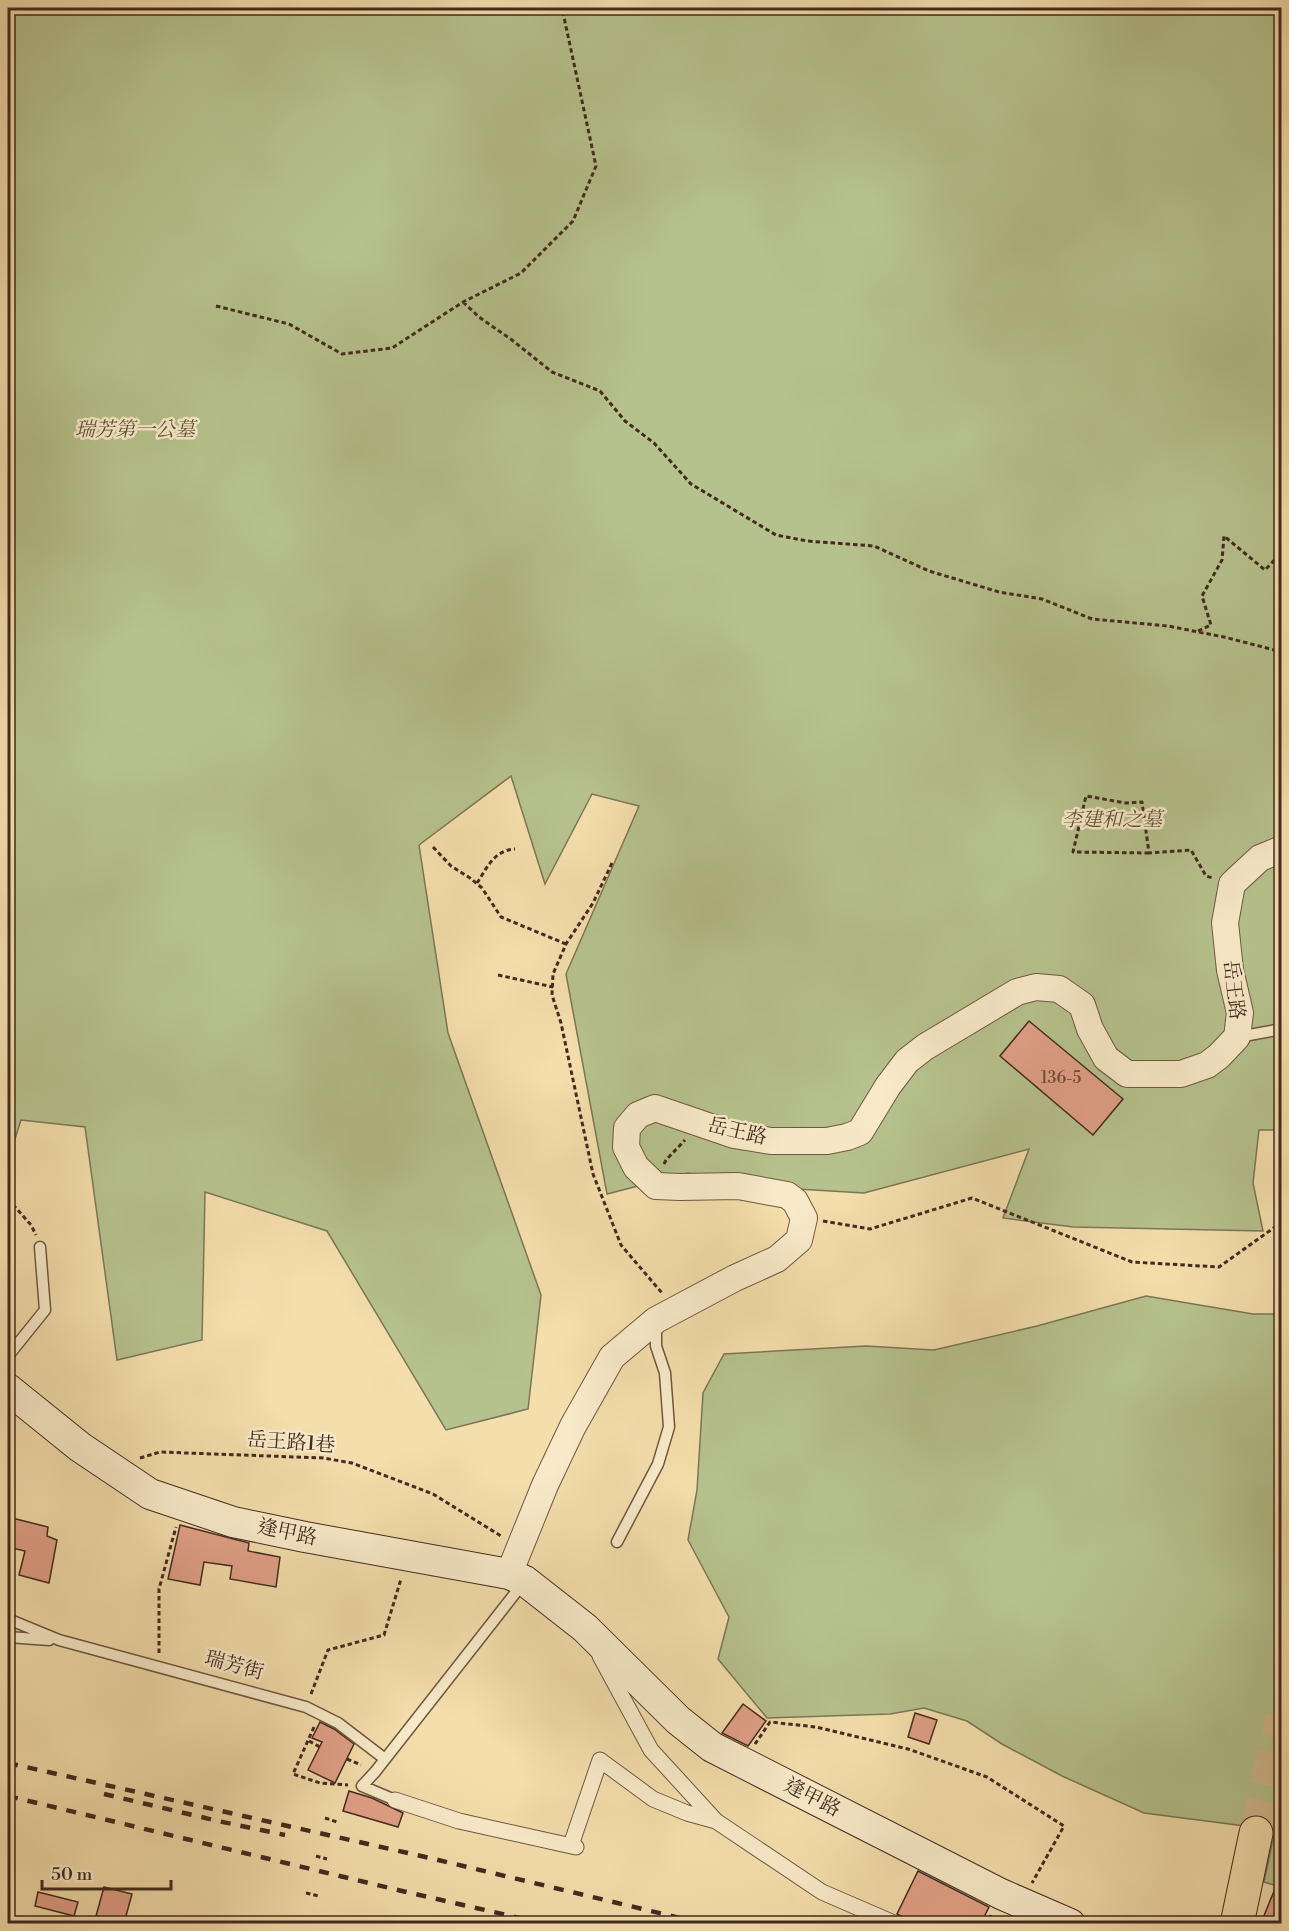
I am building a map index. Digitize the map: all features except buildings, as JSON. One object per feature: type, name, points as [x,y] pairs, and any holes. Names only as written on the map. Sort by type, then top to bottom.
[{"type":"main road","name":"逢甲路","points":[[8,1389],[80,1447],[150,1494],[233,1522],[305,1537],[408,1554],[518,1567],[585,1628],[678,1720],[712,1747],[1021,1903],[1070,1923]]},
{"type":"main road","points":[[1236,1923],[1256,1833]]},
{"type":"street","points":[[1232,884],[1260,858],[1281,849]]},
{"type":"street","name":"岳王路","points":[[656,1186],[636,1167],[626,1147],[627,1128],[638,1115],[655,1108],[734,1135],[771,1141],[827,1141],[847,1137],[860,1132],[888,1086],[907,1061],[925,1047],[1017,992],[1036,987],[1059,989],[1082,1005],[1090,1029],[1106,1058],[1127,1074],[1180,1074],[1207,1065],[1220,1056],[1237,1037],[1240,1013],[1230,970],[1225,922],[1232,884]]},
{"type":"street","points":[[518,1567],[563,1446],[595,1384],[612,1357],[664,1315],[777,1259],[799,1240],[804,1218],[795,1201],[787,1195],[738,1186],[656,1186]]},
{"type":"street","name":"逢甲路","points":[[585,1628],[651,1750],[716,1821],[822,1892],[896,1923]]},
{"type":"street","points":[[395,1800],[459,1821],[574,1846],[600,1760],[653,1799],[687,1813],[716,1821]]},
{"type":"lane","points":[[1237,1037],[1281,1029]]},
{"type":"lane","points":[[8,1356],[45,1310],[40,1247]]},
{"type":"lane","points":[[617,1542],[658,1464],[669,1427],[665,1373],[656,1346],[664,1315]]},
{"type":"lane","points":[[395,1800],[362,1786],[385,1759],[518,1567]]},
{"type":"lane","name":"瑞芳街","points":[[8,1619],[59,1640],[306,1707],[338,1723],[385,1759]]},
{"type":"lane","name":"瑞芳街","points":[[8,1637],[59,1640]]},
{"type":"path","points":[[216,306],[289,324],[342,354],[392,348],[463,302],[521,273],[573,221],[596,166],[562,8]]},
{"type":"path","points":[[463,302],[479,317],[552,372],[600,391],[625,421],[654,443],[691,484],[776,535],[807,541],[874,546],[929,571],[999,592],[1042,598],[1092,620],[1167,627],[1224,637],[1281,652]]},
{"type":"path","points":[[1196,632],[1211,625],[1202,596],[1222,560],[1224,536],[1265,570],[1281,555]]},
{"type":"path","points":[[1149,853],[1142,802],[1126,803],[1086,796],[1073,852],[1149,853],[1191,850],[1206,876],[1232,884]]},
{"type":"path","points":[[433,847],[451,866],[482,888],[501,917],[566,945]]},
{"type":"path","points":[[477,883],[492,861],[504,850],[515,849]]},
{"type":"path","points":[[612,863],[593,903],[566,945],[553,974],[552,995],[593,1174],[621,1245],[657,1287],[664,1315]]},
{"type":"path","points":[[498,975],[553,987]]},
{"type":"path","points":[[656,1186],[666,1160],[691,1134],[690,1120]]},
{"type":"path","points":[[804,1218],[870,1229],[972,1198],[1132,1262],[1219,1267],[1281,1222]]},
{"type":"path","points":[[8,1199],[31,1225],[40,1247]]},
{"type":"path","name":"岳王路1巷","points":[[119,1473],[135,1460],[160,1452],[323,1458],[352,1463],[433,1494],[518,1567]]},
{"type":"path","points":[[158,1667],[159,1589],[182,1504]]},
{"type":"path","points":[[306,1707],[328,1650],[384,1635],[408,1554]]},
{"type":"path","points":[[319,1714],[293,1774],[320,1783],[362,1786]]},
{"type":"path","points":[[741,1762],[770,1722],[816,1728],[908,1749],[987,1777],[1064,1826],[1021,1903]]},
{"type":"path","points":[[309,1741],[320,1747]]},
{"type":"path","points":[[347,1759],[361,1765]]},
{"type":"path","points":[[320,1783],[322,1777]]},
{"type":"path","points":[[325,1818],[337,1822]]},
{"type":"path","points":[[316,1856],[327,1859]]},
{"type":"path","points":[[306,1893],[319,1896]]},
{"type":"green space","points":[[8,8],[1281,8],[1282,1130],[1259,1130],[1253,1183],[1263,1231],[1073,1227],[1003,1218],[1029,1149],[864,1193],[797,1189],[688,1173],[607,1194],[566,974],[639,806],[592,794],[545,884],[511,776],[419,845],[448,1033],[541,1295],[528,1409],[446,1430],[327,1231],[205,1192],[202,1340],[117,1360],[85,1127],[21,1120],[8,1161]]},
{"type":"green space","points":[[1146,1296],[1253,1314],[1281,1314],[1281,1887],[1264,1882],[1275,1830],[1144,1813],[1062,1776],[1002,1744],[967,1721],[924,1708],[890,1714],[767,1718],[718,1659],[729,1617],[688,1540],[697,1490],[703,1393],[724,1354],[866,1346],[934,1350],[1037,1326]]},
{"type":"tunnel","points":[[1256,1833],[1282,1717]]},
{"type":"railway","points":[[8,1763],[430,1858],[705,1924]]},
{"type":"railway","points":[[104,1794],[285,1835]]},
{"type":"railway","points":[[8,1796],[546,1924]]},
{"type":"park label","name":"瑞芳第一公墓","points":[[135,430]]},
{"type":"park label","name":"李建和之墓","points":[[1112,820]]}]
